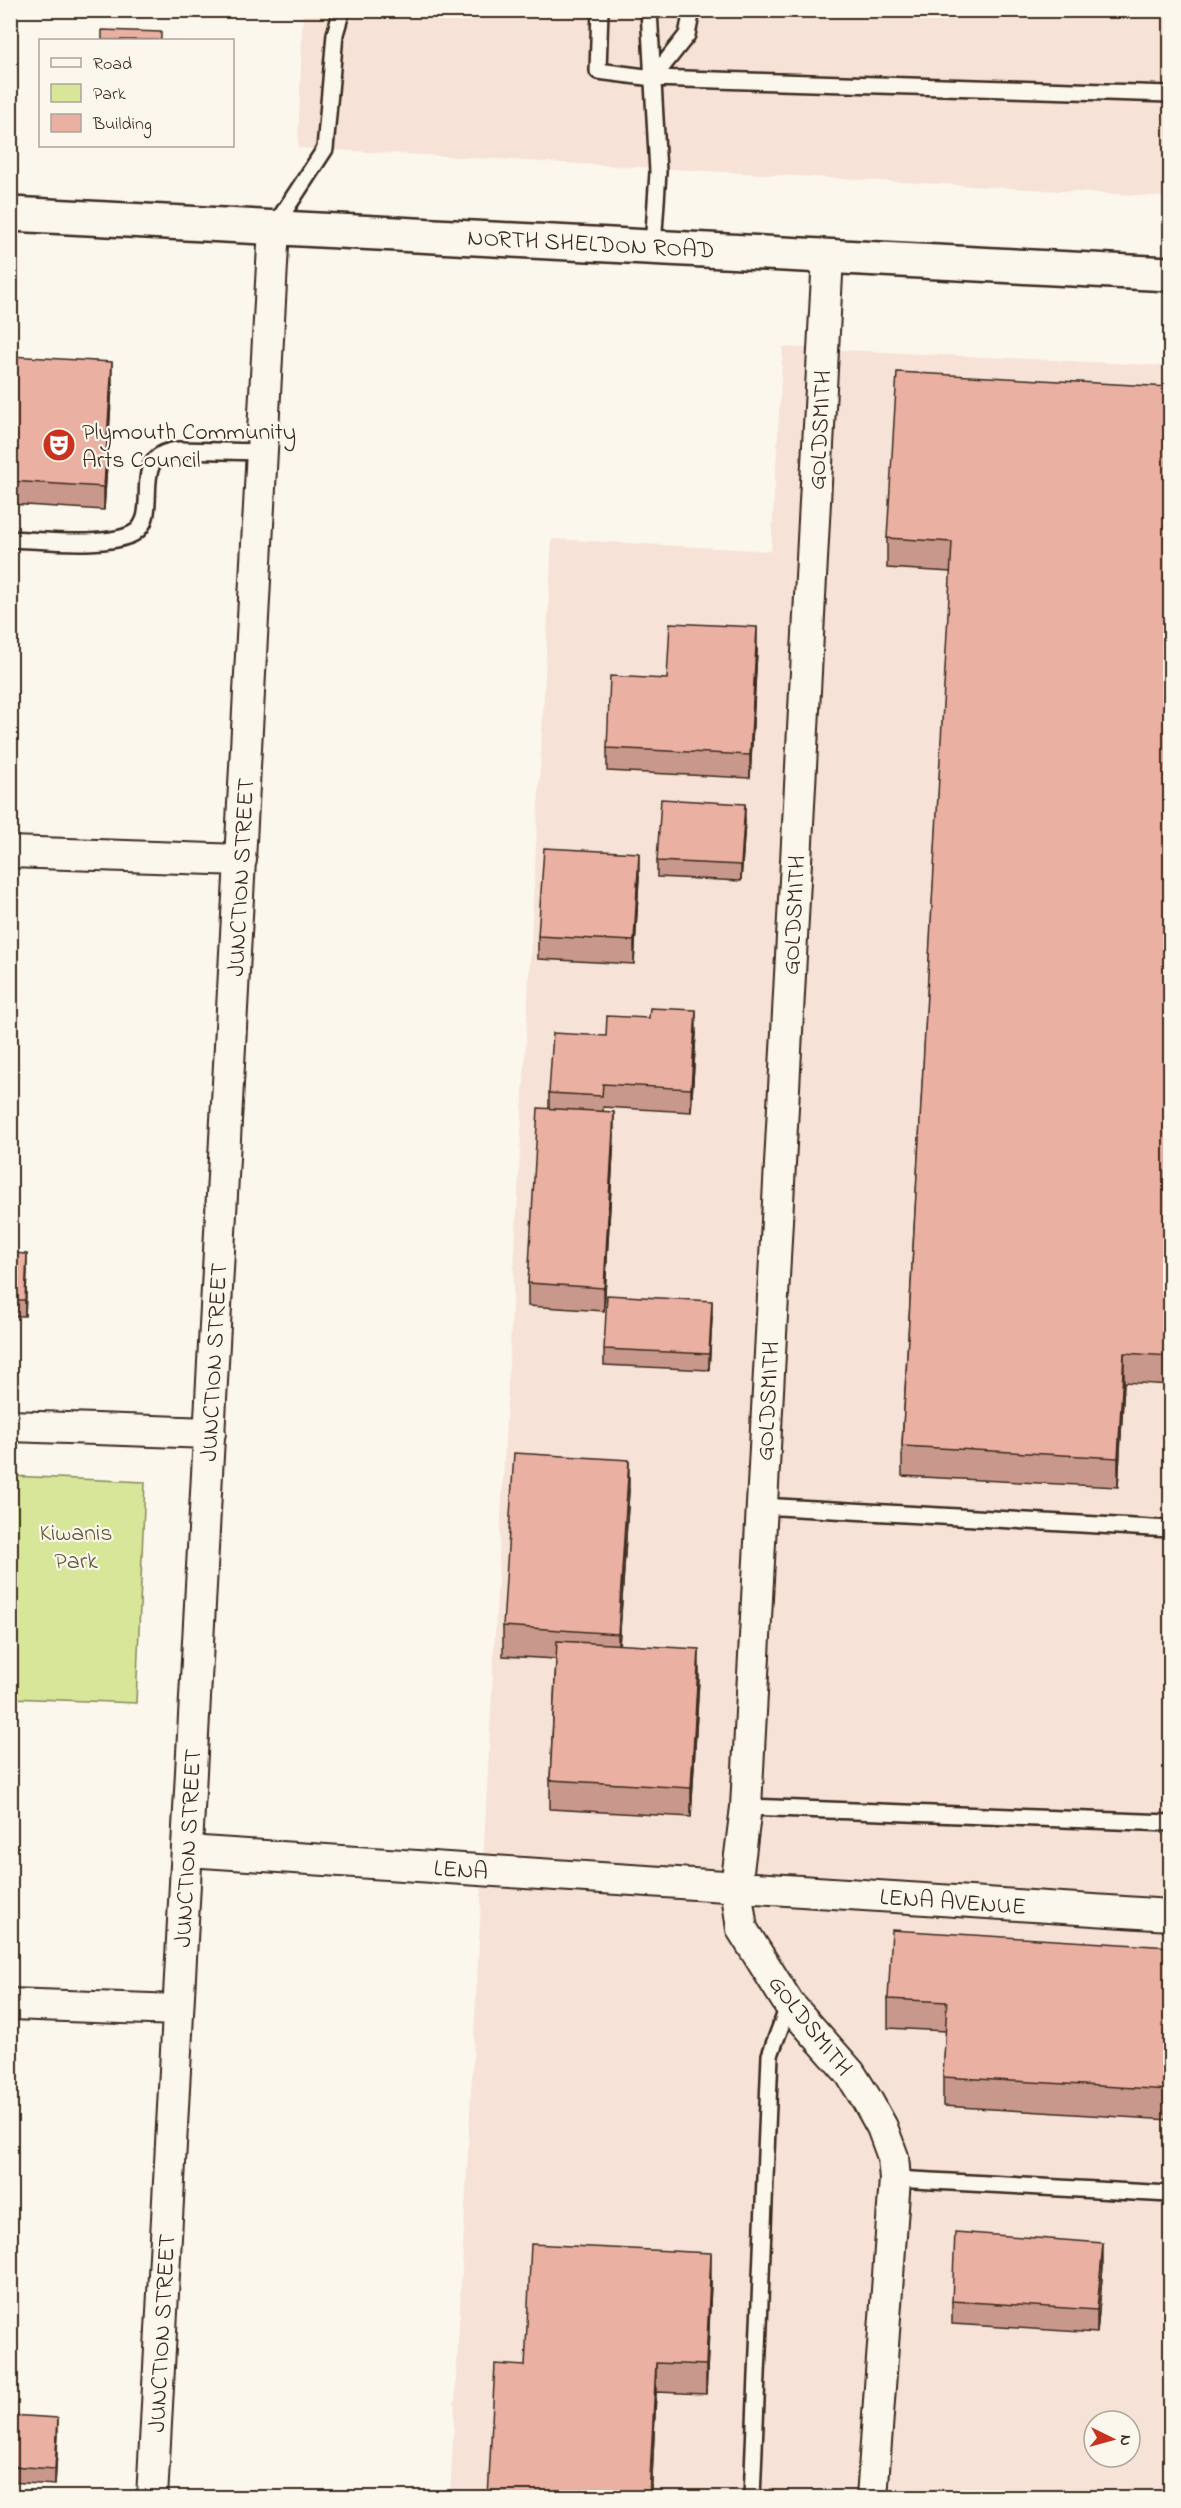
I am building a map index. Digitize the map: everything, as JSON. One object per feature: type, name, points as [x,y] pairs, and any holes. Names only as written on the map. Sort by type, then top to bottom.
[{"type":"main road","name":"NORTH SHELDON ROAD","points":[[10,214],[1170,274]]},
{"type":"street","name":"JUNCTION STREET","points":[[152,2498],[274,227]]},
{"type":"street","name":"GOLDSMITH","points":[[828,256],[746,1807],[736,1887],[742,1929],[789,2004],[850,2073],[882,2127],[893,2157],[895,2179],[872,2498]]},
{"type":"street","points":[[10,852],[241,860]]},
{"type":"street","points":[[10,1426],[210,1432]]},
{"type":"street","name":"LENA","points":[[187,1851],[736,1887]]},
{"type":"street","name":"LENA AVENUE","points":[[736,1887],[1170,1915]]},
{"type":"street","points":[[10,2004],[178,2010]]},
{"type":"lane","points":[[274,227],[325,149],[334,34],[342,10]]},
{"type":"lane","points":[[600,10],[598,71],[653,78],[1170,94]]},
{"type":"lane","points":[[649,10],[658,172],[653,247]]},
{"type":"lane","points":[[653,78],[687,34],[692,10]]},
{"type":"lane","points":[[10,539],[110,541],[126,536],[136,531],[142,523],[148,478],[156,457],[167,451],[179,450],[262,453]]},
{"type":"lane","points":[[761,1506],[1170,1529]]},
{"type":"lane","points":[[746,1807],[1170,1823]]},
{"type":"lane","points":[[752,2498],[770,2055],[789,2004]]},
{"type":"lane","points":[[895,2179],[1170,2194]]},
{"type":"shaded area","points":[[303,11],[1170,11],[1170,197],[298,148]]},
{"type":"shaded area","points":[[783,347],[1170,366],[1170,2497],[450,2498],[552,539],[771,551]]},
{"type":"green space","name":"Kiwanis Park","points":[[11,1476],[145,1482],[136,1703],[11,1698]]},
{"type":"building","points":[[102,30],[161,32],[161,39],[102,39]]},
{"type":"building","name":"Plymouth Community Arts Council","points":[[10,356],[112,362],[104,487],[10,481]]},
{"type":"building","points":[[897,372],[1170,387],[1170,1356],[1124,1353],[1118,1458],[902,1446],[952,542],[887,538]]},
{"type":"building","points":[[670,623],[757,627],[750,755],[607,748],[610,676],[667,679]]},
{"type":"building","points":[[661,799],[745,804],[741,865],[657,861]]},
{"type":"building","points":[[544,848],[639,853],[634,941],[538,936]]},
{"type":"building","points":[[650,1008],[696,1010],[691,1089],[603,1084],[602,1096],[549,1093],[553,1033],[606,1036],[607,1016],[649,1018]]},
{"type":"building","points":[[538,1108],[614,1112],[604,1288],[528,1283]]},
{"type":"building","points":[[10,1253],[27,1254],[25,1300],[10,1300]]},
{"type":"building","points":[[607,1295],[712,1301],[709,1354],[604,1349]]},
{"type":"building","points":[[514,1453],[629,1460],[618,1634],[503,1626]]},
{"type":"building","points":[[557,1641],[699,1649],[691,1788],[550,1780]]},
{"type":"building","points":[[892,1930],[1170,1947],[1170,2090],[943,2077],[947,2002],[888,1999]]},
{"type":"building","points":[[955,2232],[1103,2243],[1097,2310],[952,2301]]},
{"type":"building","points":[[531,2244],[711,2253],[706,2365],[656,2363],[649,2498],[488,2498],[495,2364],[525,2366]]},
{"type":"building","points":[[10,2415],[58,2418],[55,2469],[10,2466]]},
{"type":"place","name":"Plymouth Community Arts Council","points":[[59,445]]}]
